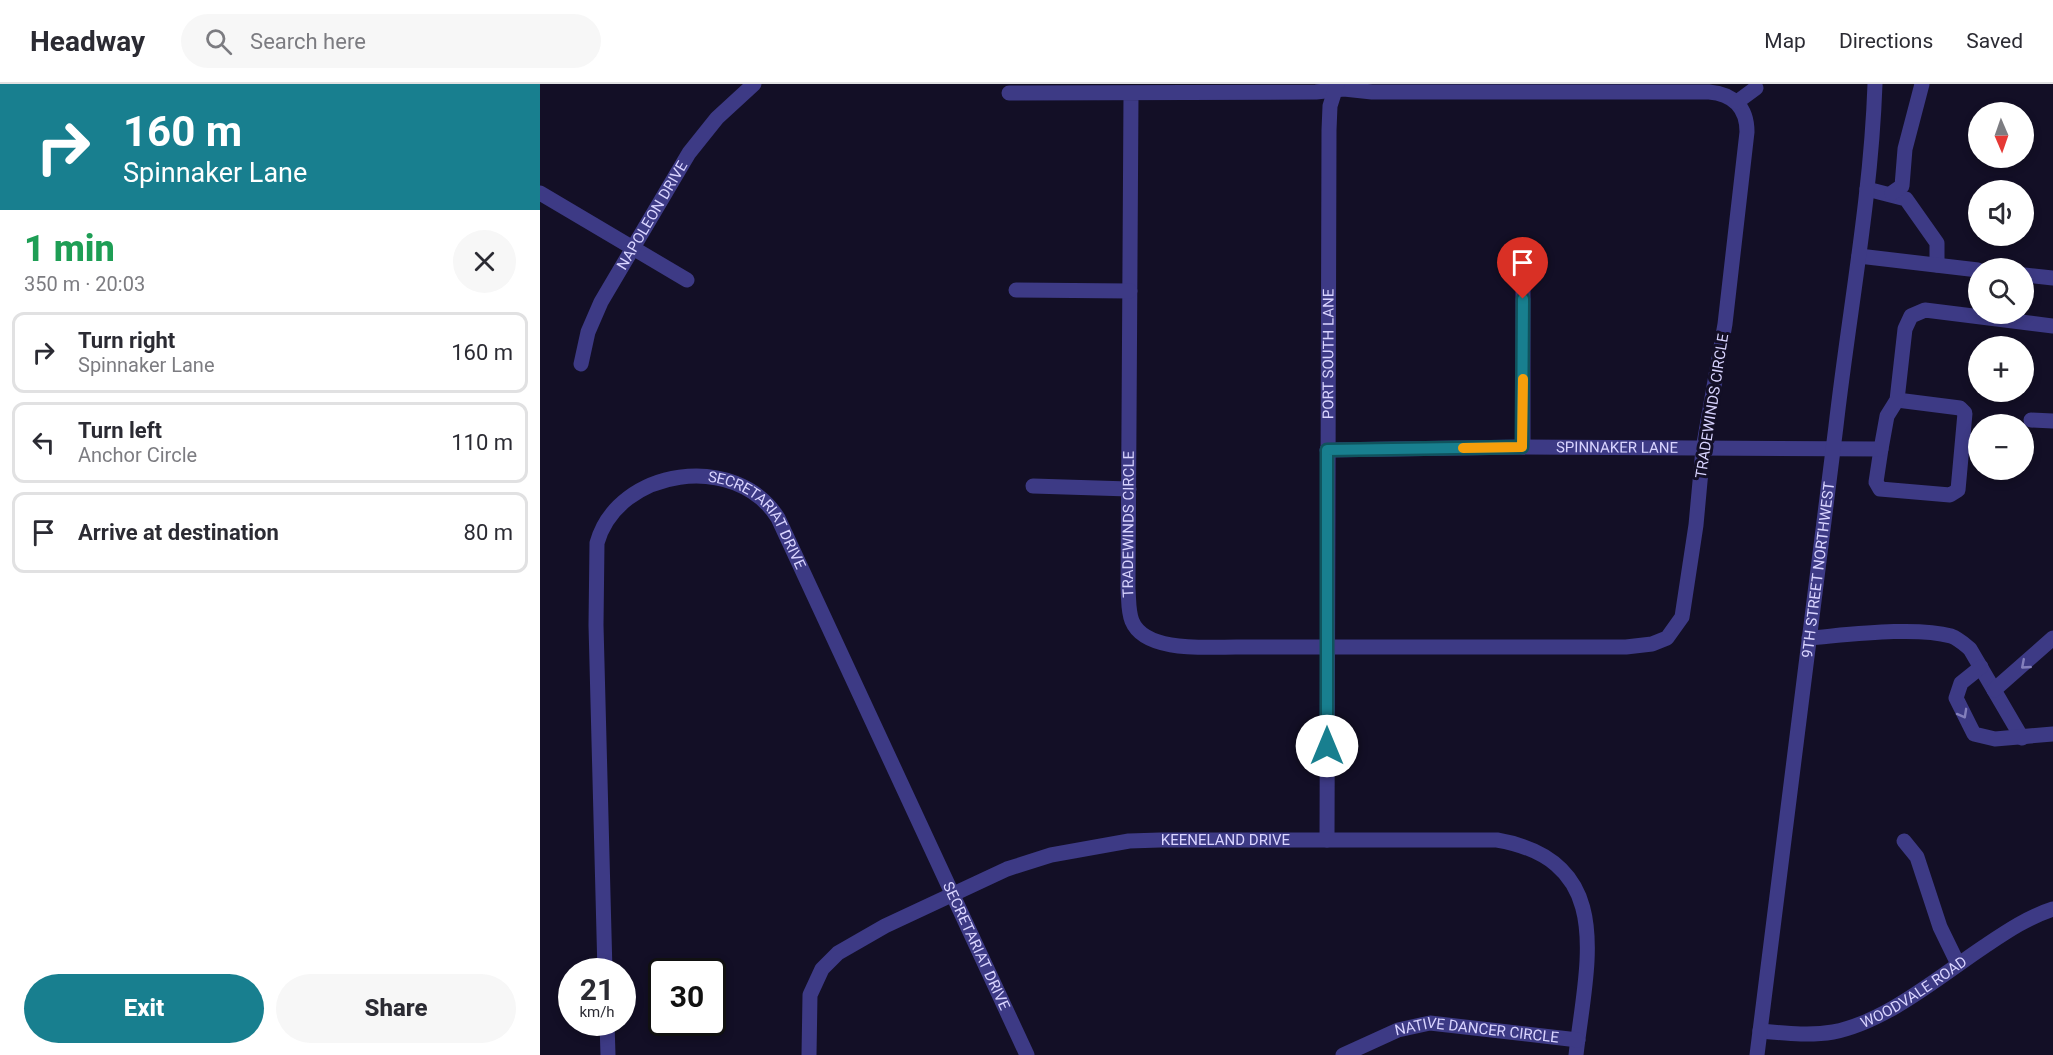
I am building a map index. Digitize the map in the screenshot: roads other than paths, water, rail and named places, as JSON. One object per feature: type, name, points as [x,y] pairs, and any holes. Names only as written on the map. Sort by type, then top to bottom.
[{"type":"street","name":"NAPOLEON DRIVE","points":[[581,364],[588,332],[601,303],[694,145],[717,118],[754,84]]},
{"type":"street","name":"9TH STREET NORTHWEST","points":[[1757,1055],[1859,256],[1875,84]]},
{"type":"street","points":[[1892,193],[1902,186],[1904,181],[1905,149],[1922,84]]},
{"type":"street","points":[[1009,93],[1131,94],[1336,87],[1709,92],[1726,95],[1737,102],[1756,88]]},
{"type":"street","name":"PORT SOUTH LANE","points":[[1327,840],[1329,129],[1330,106],[1336,87]]},
{"type":"street","name":"TRADEWINDS CIRCLE","points":[[1131,94],[1129,612],[1132,622],[1143,634],[1172,646],[1626,647],[1652,644],[1667,638],[1682,617],[1696,525],[1703,449],[1725,324],[1747,132],[1746,114],[1737,102]]},
{"type":"street","points":[[1867,189],[1892,193],[1906,199],[1937,243],[1937,265]]},
{"type":"street","points":[[540,193],[687,280]]},
{"type":"street","points":[[1859,256],[1968,269]]},
{"type":"street","points":[[2034,276],[2053,278]]},
{"type":"street","points":[[1522,447],[1523,278]]},
{"type":"street","points":[[1016,290],[1130,291]]},
{"type":"street","points":[[1897,400],[1960,408],[1965,413],[1958,490],[1950,495],[1880,489],[1876,483],[1887,416],[1897,400],[1905,329],[1911,316],[1925,310],[2053,326]]},
{"type":"street","points":[[2034,420],[2053,421]]},
{"type":"street","name":"SPINNAKER LANE","points":[[1327,450],[1522,447],[1881,449]]},
{"type":"street","name":"SECRETARIAT DRIVE","points":[[605,958],[595,562],[601,531],[613,512],[640,488],[661,480],[691,477],[728,481],[748,488],[773,511],[1027,1055]]},
{"type":"street","points":[[1033,486],[1129,489]]},
{"type":"street","points":[[1809,638],[1915,633],[1950,636],[1970,649],[2022,738]]},
{"type":"street","points":[[1994,690],[2053,638]]},
{"type":"street","points":[[1981,668],[1961,683],[1956,698],[1974,734],[1995,739],[2053,734]]},
{"type":"street","name":"KEENELAND DRIVE","points":[[809,1055],[810,995],[817,977],[829,961],[848,946],[885,926],[1007,869],[1051,855],[1130,842],[1327,840],[1497,840],[1528,847],[1557,864],[1579,895],[1588,926],[1577,1048]]},
{"type":"street","points":[[1904,841],[1917,857],[1940,927],[1958,964]]},
{"type":"street","name":"WOODVALE ROAD","points":[[1760,1031],[1820,1034],[1859,1024],[1893,1007],[2031,918],[2053,909]]},
{"type":"street","name":"NATIVE DANCER CIRCLE","points":[[1343,1055],[1398,1030],[1430,1023],[1577,1048]]},
{"type":"street","points":[[607,1036],[608,1055]]}]
